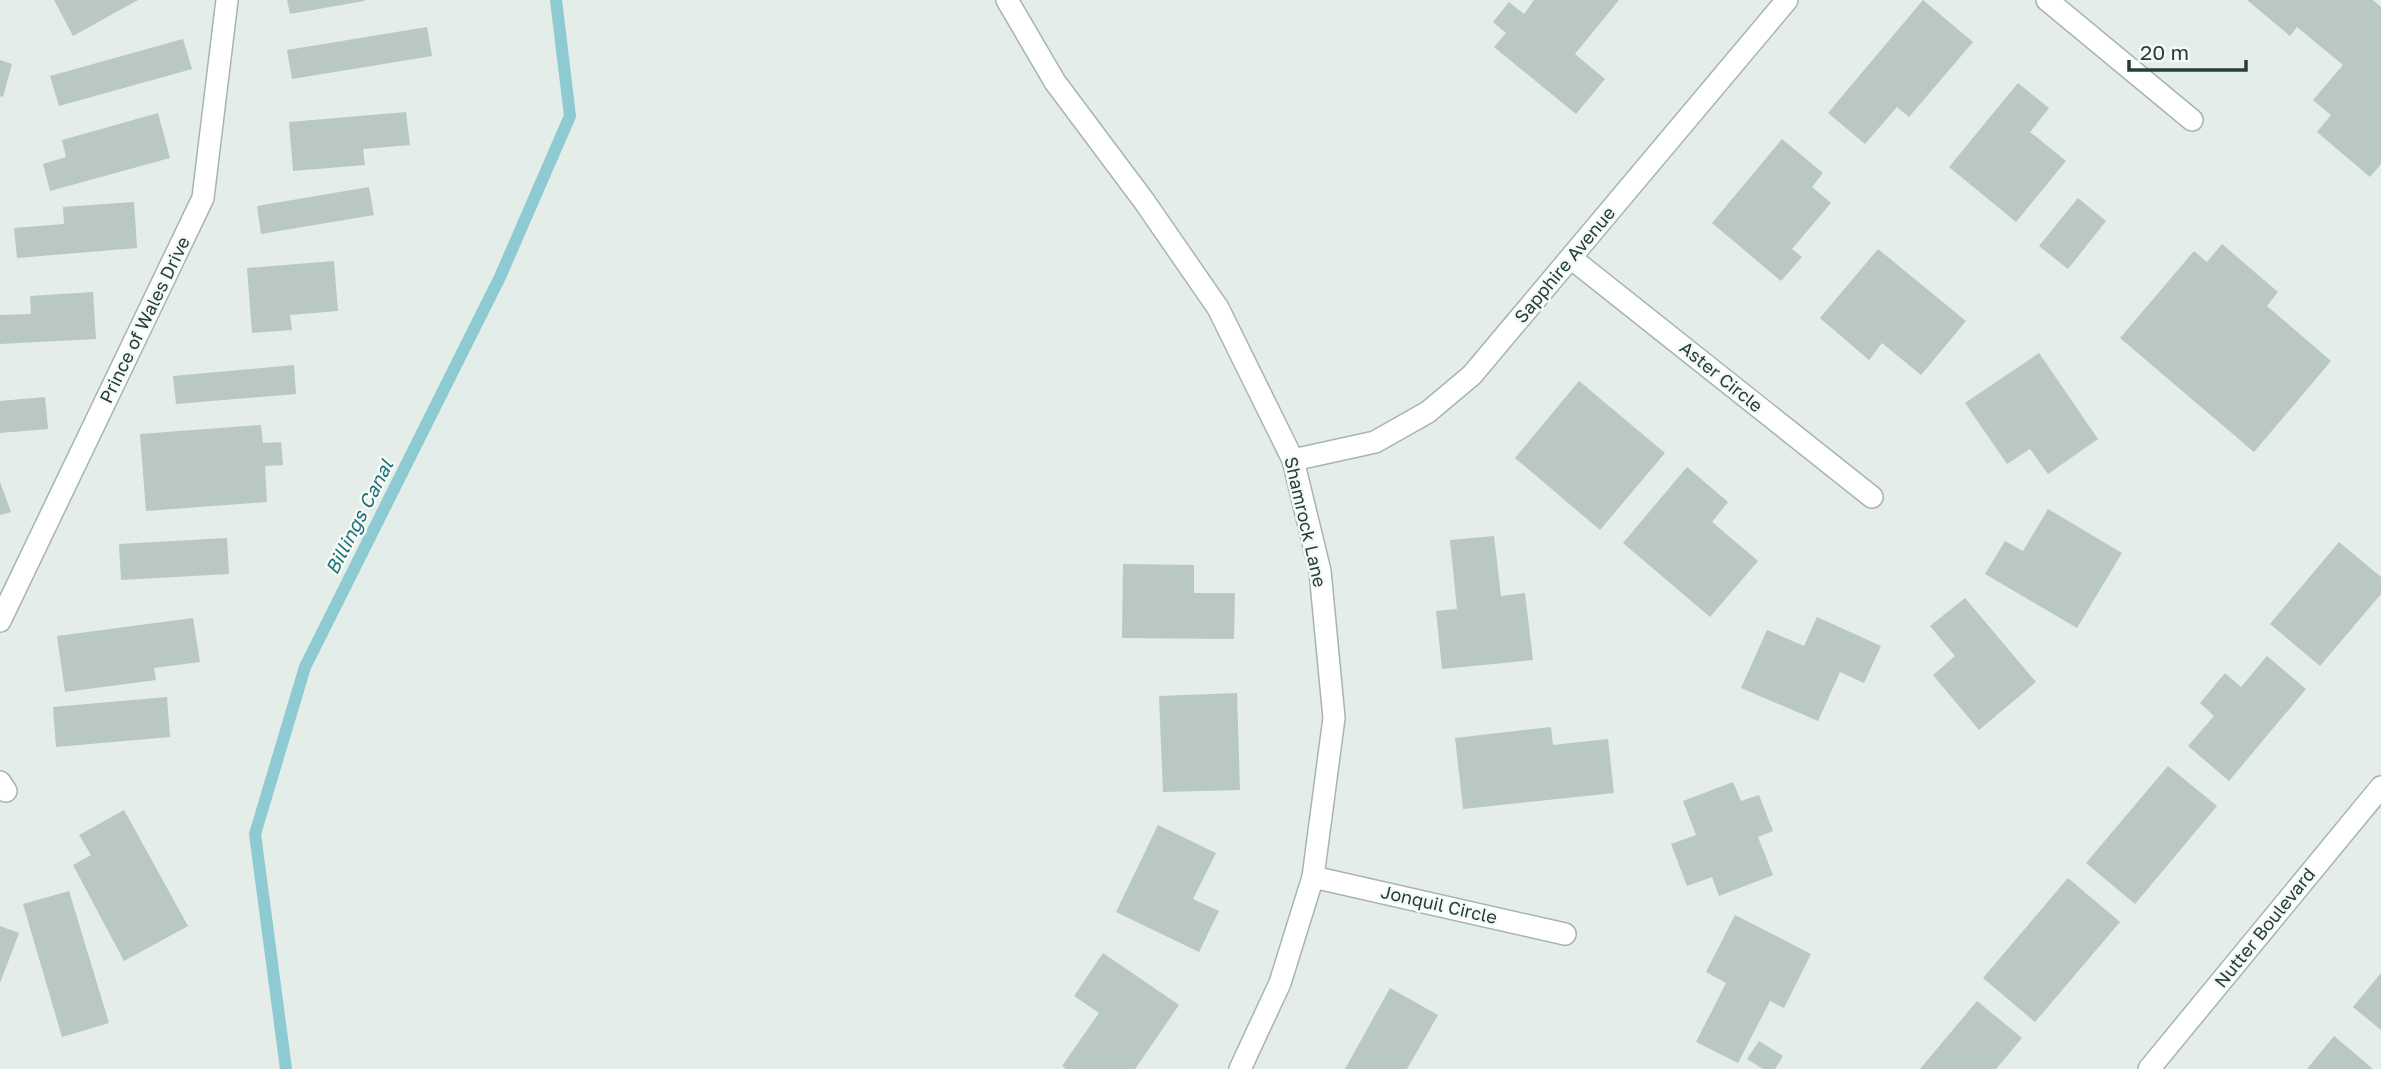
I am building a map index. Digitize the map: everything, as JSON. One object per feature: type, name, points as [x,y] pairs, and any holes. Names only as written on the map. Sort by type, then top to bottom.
[{"type":"street","name":"Prince of Wales Drive","points":[[0,621],[203,198],[227,0]]},
{"type":"street","name":"Shamrock Lane","points":[[1007,0],[1055,82],[1144,201],[1218,308],[1293,460],[1320,571],[1334,719],[1313,877],[1280,983],[1240,1069]]},
{"type":"street","name":"Sapphire Avenue","points":[[1293,460],[1376,442],[1429,412],[1472,375],[1787,0]]},
{"type":"street","points":[[2047,0],[2192,120]]},
{"type":"street","name":"Aster Circle","points":[[1571,257],[1871,497]]},
{"type":"street","name":"Nutter Boulevard","points":[[2150,1069],[2381,787]]},
{"type":"street","name":"Jonquil Circle","points":[[1313,877],[1565,934]]},
{"type":"building","points":[[54,0],[138,0],[73,36]]},
{"type":"building","points":[[287,0],[364,0],[364,1],[290,14]]},
{"type":"building","points":[[1534,0],[1619,0],[1575,54],[1605,79],[1576,114],[1494,47],[1506,33],[1493,22],[1509,2],[1524,14]]},
{"type":"building","points":[[1923,0],[1973,42],[1909,117],[1897,107],[1865,144],[1828,113]]},
{"type":"building","points":[[2247,0],[2373,0],[2381,7],[2381,164],[2370,177],[2317,132],[2331,115],[2313,100],[2343,65],[2297,27],[2290,36]]},
{"type":"building","points":[[427,27],[432,56],[292,79],[287,50]]},
{"type":"building","points":[[183,39],[192,69],[59,106],[50,76]]},
{"type":"building","points":[[0,60],[12,64],[3,97],[0,96]]},
{"type":"building","points":[[2018,83],[2049,108],[2030,132],[2066,161],[2016,222],[1949,167]]},
{"type":"building","points":[[406,112],[410,145],[363,149],[365,165],[293,171],[289,122]]},
{"type":"building","points":[[158,113],[170,158],[50,191],[43,164],[66,157],[62,140]]},
{"type":"building","points":[[1782,139],[1823,173],[1812,187],[1831,203],[1792,249],[1802,257],[1781,281],[1712,223]]},
{"type":"building","points":[[369,187],[374,215],[261,234],[257,206]]},
{"type":"building","points":[[2078,198],[2106,221],[2068,269],[2039,246]]},
{"type":"building","points":[[134,202],[137,248],[17,258],[14,228],[64,224],[63,207]]},
{"type":"building","points":[[2222,244],[2278,292],[2267,306],[2331,361],[2254,452],[2120,338],[2194,251],[2207,262]]},
{"type":"building","points":[[1878,249],[1966,321],[1921,375],[1882,343],[1869,360],[1820,318]]},
{"type":"building","points":[[334,261],[338,311],[290,315],[292,330],[252,333],[247,268]]},
{"type":"building","points":[[93,292],[96,339],[0,344],[0,315],[31,314],[30,296]]},
{"type":"building","points":[[2039,353],[2098,439],[2048,474],[2030,449],[2007,464],[1965,403]]},
{"type":"building","points":[[294,365],[296,394],[176,404],[173,376]]},
{"type":"building","points":[[1579,381],[1665,453],[1600,530],[1515,458]]},
{"type":"building","points":[[45,397],[48,429],[0,433],[0,401]]},
{"type":"building","points":[[261,425],[263,443],[281,442],[283,465],[265,466],[267,502],[146,511],[140,434]]},
{"type":"building","points":[[1687,467],[1728,502],[1712,522],[1758,561],[1710,617],[1623,543]]},
{"type":"building","points":[[0,482],[11,512],[0,515]]},
{"type":"building","points":[[2048,509],[2122,553],[2077,628],[1985,574],[2005,541],[2023,551]]},
{"type":"building","points":[[1494,536],[1501,596],[1525,593],[1533,660],[1442,669],[1436,611],[1457,609],[1450,540]]},
{"type":"building","points":[[227,538],[229,574],[121,580],[119,544]]},
{"type":"building","points":[[2339,542],[2381,577],[2381,594],[2320,666],[2270,624]]},
{"type":"building","points":[[1123,564],[1194,565],[1194,593],[1235,593],[1234,639],[1122,638]]},
{"type":"building","points":[[1965,598],[2036,682],[1979,730],[1933,675],[1955,656],[1930,626]]},
{"type":"building","points":[[1817,617],[1881,646],[1864,683],[1840,672],[1818,721],[1741,688],[1767,630],[1804,646]]},
{"type":"building","points":[[193,618],[200,662],[154,668],[156,680],[65,692],[57,636]]},
{"type":"building","points":[[2267,656],[2306,689],[2229,781],[2188,746],[2214,716],[2200,703],[2225,673],[2241,687]]},
{"type":"building","points":[[1237,693],[1240,790],[1163,792],[1159,696]]},
{"type":"building","points":[[167,697],[170,737],[56,747],[53,707]]},
{"type":"building","points":[[1551,727],[1553,745],[1608,739],[1614,793],[1463,809],[1455,738]]},
{"type":"building","points":[[2168,766],[2217,806],[2135,904],[2086,863]]},
{"type":"building","points":[[1733,782],[1741,801],[1759,795],[1773,831],[1758,837],[1773,875],[1719,896],[1712,877],[1687,886],[1671,844],[1696,835],[1683,801]]},
{"type":"building","points":[[124,810],[188,926],[124,961],[73,865],[91,855],[79,835]]},
{"type":"building","points":[[1158,825],[1216,853],[1193,899],[1219,911],[1199,952],[1116,912]]},
{"type":"building","points":[[2068,878],[2120,922],[2035,1022],[1983,978]]},
{"type":"building","points":[[69,891],[109,1023],[62,1037],[23,904]]},
{"type":"building","points":[[1735,915],[1811,954],[1784,1008],[1770,1001],[1738,1063],[1696,1042],[1726,983],[1706,972]]},
{"type":"building","points":[[0,926],[19,933],[0,983]]},
{"type":"building","points":[[1103,953],[1179,1005],[1135,1069],[1066,1069],[1062,1066],[1099,1013],[1074,996]]},
{"type":"building","points":[[2381,973],[2381,1030],[2353,1007]]},
{"type":"building","points":[[1390,988],[1438,1015],[1407,1069],[1345,1069]]},
{"type":"building","points":[[1977,1001],[2022,1038],[1996,1069],[1920,1069]]},
{"type":"building","points":[[2334,1036],[2373,1069],[2307,1069]]},
{"type":"building","points":[[1759,1041],[1783,1056],[1775,1069],[1763,1069],[1747,1059]]},
{"type":"waterway","name":"Billings Canal","points":[[286,1069],[255,834],[305,667],[500,277],[570,116],[556,0]]}]
